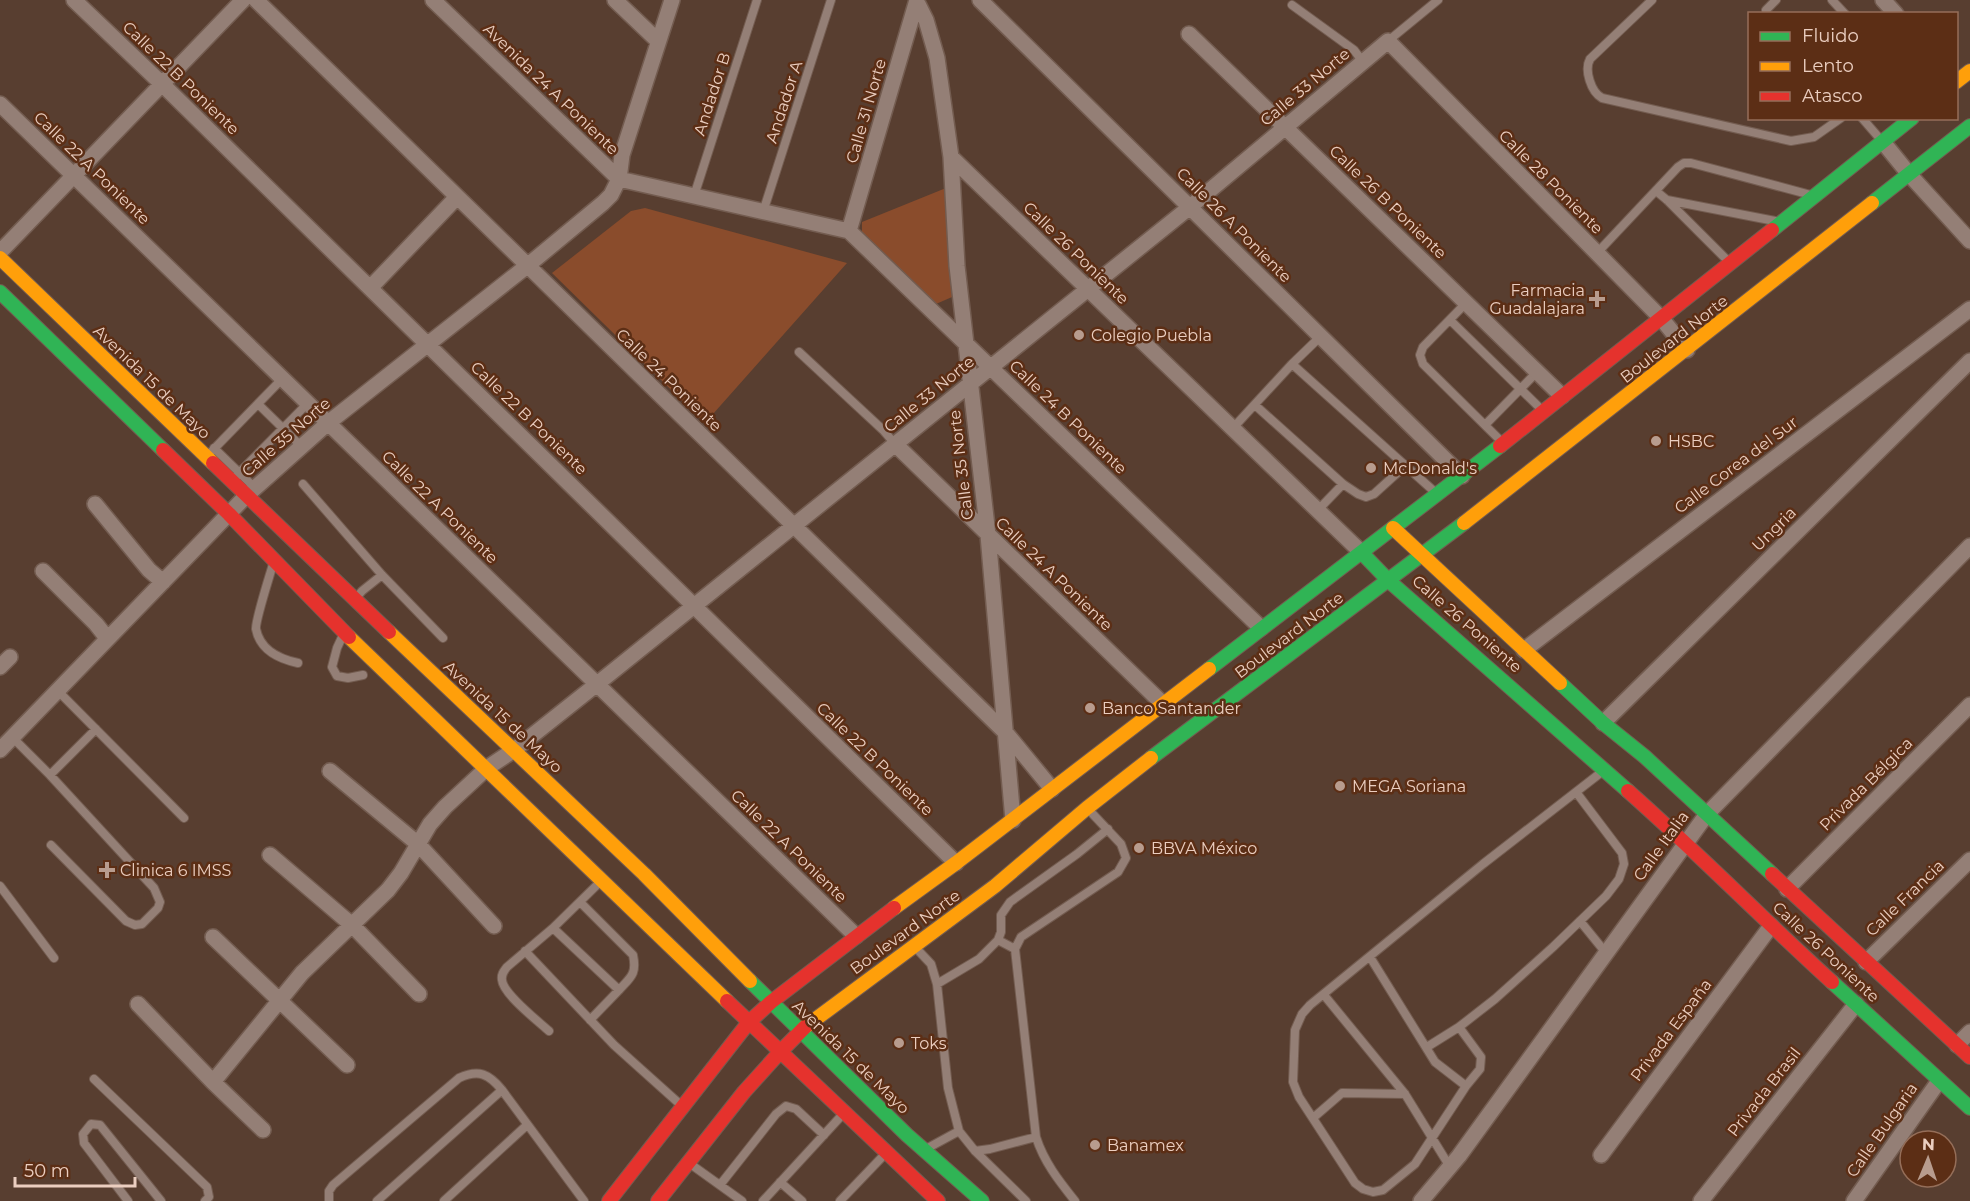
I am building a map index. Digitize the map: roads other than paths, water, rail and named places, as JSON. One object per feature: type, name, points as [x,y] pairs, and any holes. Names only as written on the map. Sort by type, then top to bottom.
[{"type":"main road","name":"Boulevard Norte","points":[[609,1201],[749,1022],[771,1002],[1462,476],[1910,120]]},
{"type":"main road","name":"Boulevard Norte","points":[[658,1201],[779,1051],[800,1030],[995,886],[1087,808],[1422,555],[1687,350],[1970,126]]},
{"type":"main road","name":"Avenida 15 de Mayo","points":[[0,258],[251,492],[355,599],[644,874],[771,1002],[924,1150],[982,1201]]},
{"type":"main road","points":[[0,292],[229,514],[344,633],[938,1201]]},
{"type":"main road","name":"Calle 26 Poniente","points":[[1393,528],[1603,723],[1632,770],[1686,842],[1771,926],[1970,1108]]},
{"type":"main road","name":"Calle 26 Poniente","points":[[1362,553],[1389,580],[1605,769],[1632,770],[1707,814],[1970,1057]]},
{"type":"street","name":"Calle 22 B Poniente","points":[[74,0],[956,863]]},
{"type":"street","points":[[0,252],[243,0]]},
{"type":"street","name":"Calle 24 Poniente","points":[[256,0],[1006,733],[1052,789]]},
{"type":"street","name":"Avenida 24 A Poniente","points":[[433,0],[619,179]]},
{"type":"street","points":[[615,0],[658,41]]},
{"type":"street","points":[[672,0],[622,155],[619,179],[849,231]]},
{"type":"street","name":"Calle 26 A Poniente","points":[[980,0],[1462,476]]},
{"type":"street","points":[[1883,0],[1894,12]]},
{"type":"street","name":"Calle 35 Norte","points":[[917,1],[926,20],[937,58],[951,157],[957,266],[988,535],[1013,820]]},
{"type":"street","name":"Calle 31 Norte","points":[[849,231],[917,1]]},
{"type":"street","name":"Calle 26 B Poniente","points":[[1189,34],[1562,396]]},
{"type":"street","name":"Calle 33 Norte","points":[[213,1082],[302,973],[388,890],[401,873],[430,824],[487,768],[514,750],[597,684],[1190,207],[1388,41]]},
{"type":"street","name":"Calle 28 Poniente","points":[[1388,41],[1661,318],[1687,350]]},
{"type":"street","name":"Calle 22 A Poniente","points":[[0,104],[856,936]]},
{"type":"street","points":[[1883,142],[1970,241]]},
{"type":"street","name":"Calle 26 Poniente","points":[[951,157],[1362,553]]},
{"type":"street","name":"Calle 35 Norte","points":[[0,750],[251,492],[328,423],[527,266],[603,202],[611,195],[619,179]]},
{"type":"street","points":[[370,288],[457,197]]},
{"type":"street","name":"Calle 24 B Poniente","points":[[849,231],[1261,628]]},
{"type":"street","name":"Calle Corea del Sur","points":[[1524,650],[1970,309]]},
{"type":"street","name":"Ungria","points":[[1603,723],[1970,361]]},
{"type":"street","name":"Calle 24 A Poniente","points":[[894,444],[1163,704]]},
{"type":"street","points":[[95,504],[149,570],[163,582]]},
{"type":"street","name":"Calle Italia","points":[[1421,1201],[1450,1167],[1707,814],[1970,546]]},
{"type":"street","points":[[43,571],[107,638]]},
{"type":"street","name":"Privada Bélgica","points":[[1786,889],[1970,705]]},
{"type":"street","points":[[330,771],[418,844],[494,926]]},
{"type":"street","points":[[270,855],[352,925],[419,994]]},
{"type":"street","name":"Calle Francia","points":[[1866,962],[1970,860]]},
{"type":"street","name":"Privada España","points":[[1601,1155],[1771,926]]},
{"type":"street","points":[[213,937],[347,1065]]},
{"type":"street","name":"Privada Brasil","points":[[1701,1201],[1856,1004]]},
{"type":"street","points":[[138,1005],[263,1130]]},
{"type":"street","points":[[1957,1045],[1970,1032]]},
{"type":"street","name":"Calle Bulgaria","points":[[1854,1201],[1939,1081]]},
{"type":"lane","name":"Andador B","points":[[694,196],[757,0]]},
{"type":"lane","name":"Andador A","points":[[764,212],[831,0]]},
{"type":"lane","points":[[1388,41],[1438,0]]},
{"type":"lane","points":[[1652,0],[1587,64],[1587,71],[1597,95],[1602,99],[1791,141],[1814,137],[1838,120]]},
{"type":"lane","points":[[1766,10],[1776,0]]},
{"type":"lane","points":[[1832,0],[1843,12]]},
{"type":"lane","points":[[1292,5],[1354,50],[1363,62]]},
{"type":"lane","points":[[1864,120],[1883,142]]},
{"type":"lane","points":[[1596,253],[1684,163],[1815,196]]},
{"type":"lane","points":[[1656,191],[1730,264]]},
{"type":"lane","points":[[1667,200],[1781,223]]},
{"type":"lane","points":[[1466,303],[1423,347],[1420,356],[1423,364],[1503,443]]},
{"type":"lane","points":[[1450,320],[1544,411]]},
{"type":"lane","points":[[1233,428],[1321,336]]},
{"type":"lane","points":[[799,352],[884,429],[894,444]]},
{"type":"lane","points":[[1292,364],[1438,494]]},
{"type":"lane","points":[[1485,425],[1537,372]]},
{"type":"lane","points":[[210,453],[282,379]]},
{"type":"lane","points":[[235,477],[308,403]]},
{"type":"lane","points":[[258,404],[301,446]]},
{"type":"lane","points":[[1255,405],[1343,484],[1358,494],[1366,497],[1374,494],[1406,465]]},
{"type":"lane","points":[[303,484],[382,575],[443,638]]},
{"type":"lane","points":[[1318,510],[1343,484]]},
{"type":"lane","points":[[274,560],[256,627],[262,645],[282,660],[298,663]]},
{"type":"lane","points":[[355,599],[382,575]]},
{"type":"lane","points":[[344,633],[332,667],[337,676],[348,678],[363,675]]},
{"type":"lane","points":[[57,690],[184,818]]},
{"type":"lane","points":[[50,775],[96,729]]},
{"type":"lane","points":[[12,738],[50,775],[154,888],[160,902],[158,908],[142,924],[135,925],[126,921],[51,845]]},
{"type":"lane","points":[[1460,1027],[1482,1061],[1480,1069],[1466,1086],[1415,1164],[1383,1190],[1373,1192],[1363,1189],[1355,1183],[1299,1097],[1293,1082],[1295,1030],[1302,1014],[1310,1005],[1483,864],[1605,769]]},
{"type":"lane","points":[[1427,1047],[1460,1027],[1524,973],[1581,921],[1619,879],[1624,864],[1622,853],[1576,792]]},
{"type":"lane","points":[[1075,1201],[1040,1151],[1036,1137],[1015,949],[1021,936],[1118,872],[1124,865],[1125,851],[1108,829],[1087,808]]},
{"type":"lane","points":[[937,984],[979,959],[998,940],[1003,909],[1108,829]]},
{"type":"lane","points":[[549,1031],[510,995],[501,981],[502,974],[601,881]]},
{"type":"lane","points":[[0,886],[54,958]]},
{"type":"lane","points":[[580,902],[633,955],[636,968],[632,976],[590,1020]]},
{"type":"lane","points":[[1581,921],[1606,953]]},
{"type":"lane","points":[[553,928],[618,990]]},
{"type":"lane","points":[[998,940],[1015,949]]},
{"type":"lane","points":[[914,946],[931,964],[937,984],[948,1088],[959,1131],[975,1151],[1026,1201]]},
{"type":"lane","points":[[525,951],[614,1045],[682,1106]]},
{"type":"lane","points":[[1370,957],[1435,1062],[1466,1086]]},
{"type":"lane","points":[[1324,995],[1405,1094],[1450,1167]]},
{"type":"lane","points":[[329,1201],[329,1191],[333,1185],[459,1077],[469,1073],[487,1076],[495,1081],[584,1201]]},
{"type":"lane","points":[[94,1079],[207,1187],[209,1197],[205,1201]]},
{"type":"lane","points":[[377,1201],[502,1090]]},
{"type":"lane","points":[[1313,1118],[1342,1093],[1405,1094]]},
{"type":"lane","points":[[720,1185],[776,1114],[786,1106],[796,1109],[824,1135]]},
{"type":"lane","points":[[762,1201],[844,1113]]},
{"type":"lane","points":[[128,1201],[84,1143],[83,1134],[91,1124],[100,1125],[161,1201]]},
{"type":"lane","points":[[444,1201],[527,1125]]},
{"type":"lane","points":[[924,1150],[959,1131]]},
{"type":"lane","points":[[975,1151],[1036,1137]]},
{"type":"lane","points":[[840,1201],[886,1153]]},
{"type":"lane","points":[[688,1162],[742,1201]]},
{"type":"lane","points":[[780,1182],[802,1201]]},
{"type":"place","name":"Farmacia Guadalajara","points":[[1597,299]]},
{"type":"place","name":"Colegio Puebla","points":[[1079,335]]},
{"type":"place","name":"HSBC","points":[[1656,441]]},
{"type":"place","name":"McDonald's","points":[[1371,468]]},
{"type":"place","name":"Banco Santander","points":[[1090,708]]},
{"type":"place","name":"MEGA Soriana","points":[[1340,786]]},
{"type":"place","name":"BBVA México","points":[[1139,848]]},
{"type":"place","name":"Clinica 6 IMSS","points":[[107,870]]},
{"type":"place","name":"Toks","points":[[899,1043]]},
{"type":"place","name":"Banamex","points":[[1095,1145]]}]
